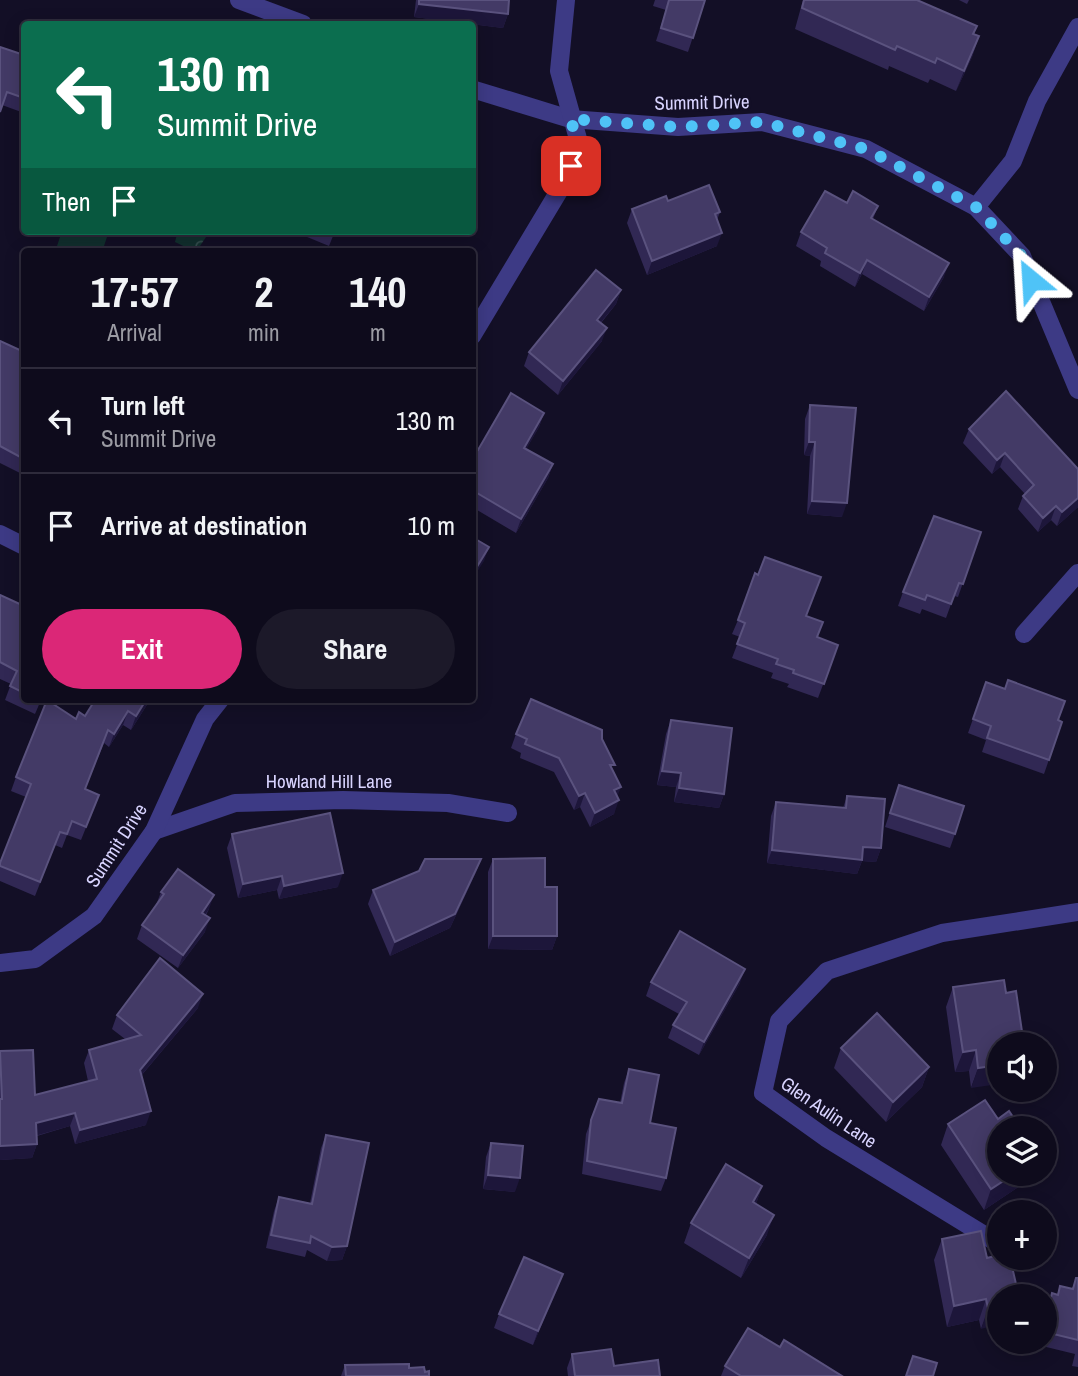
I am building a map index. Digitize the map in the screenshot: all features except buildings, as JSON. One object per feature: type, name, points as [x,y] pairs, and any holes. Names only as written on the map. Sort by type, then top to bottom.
[{"type":"street","points":[[239,0],[295,21]]},
{"type":"street","points":[[476,329],[562,186],[580,146],[570,119],[559,71],[566,0]]},
{"type":"street","points":[[976,207],[1013,162],[1037,102],[1078,27]]},
{"type":"street","name":"Summit Drive","points":[[476,90],[570,119],[678,127],[762,122],[866,149],[976,207],[1022,256],[1069,374],[1078,390]]},
{"type":"street","points":[[0,534],[21,544]]},
{"type":"street","points":[[1024,634],[1078,573]]},
{"type":"street","name":"Summit Drive","points":[[0,963],[35,959],[94,916],[154,831],[205,719],[218,703]]},
{"type":"street","name":"Howland Hill Lane","points":[[154,831],[235,803],[343,800],[435,802],[508,813]]},
{"type":"street","name":"Glen Aulin Lane","points":[[987,1237],[826,1138],[763,1093],[779,1021],[827,971],[942,933],[1078,912]]},
{"type":"green space","points":[[61,235],[108,235],[103,248],[56,248]]},
{"type":"green space","points":[[177,235],[207,235],[199,248],[188,248],[175,242]]},
{"type":"route","points":[[571,166],[580,146],[570,119],[678,127],[762,122],[866,149],[976,207],[1022,256],[1031,280]]}]
